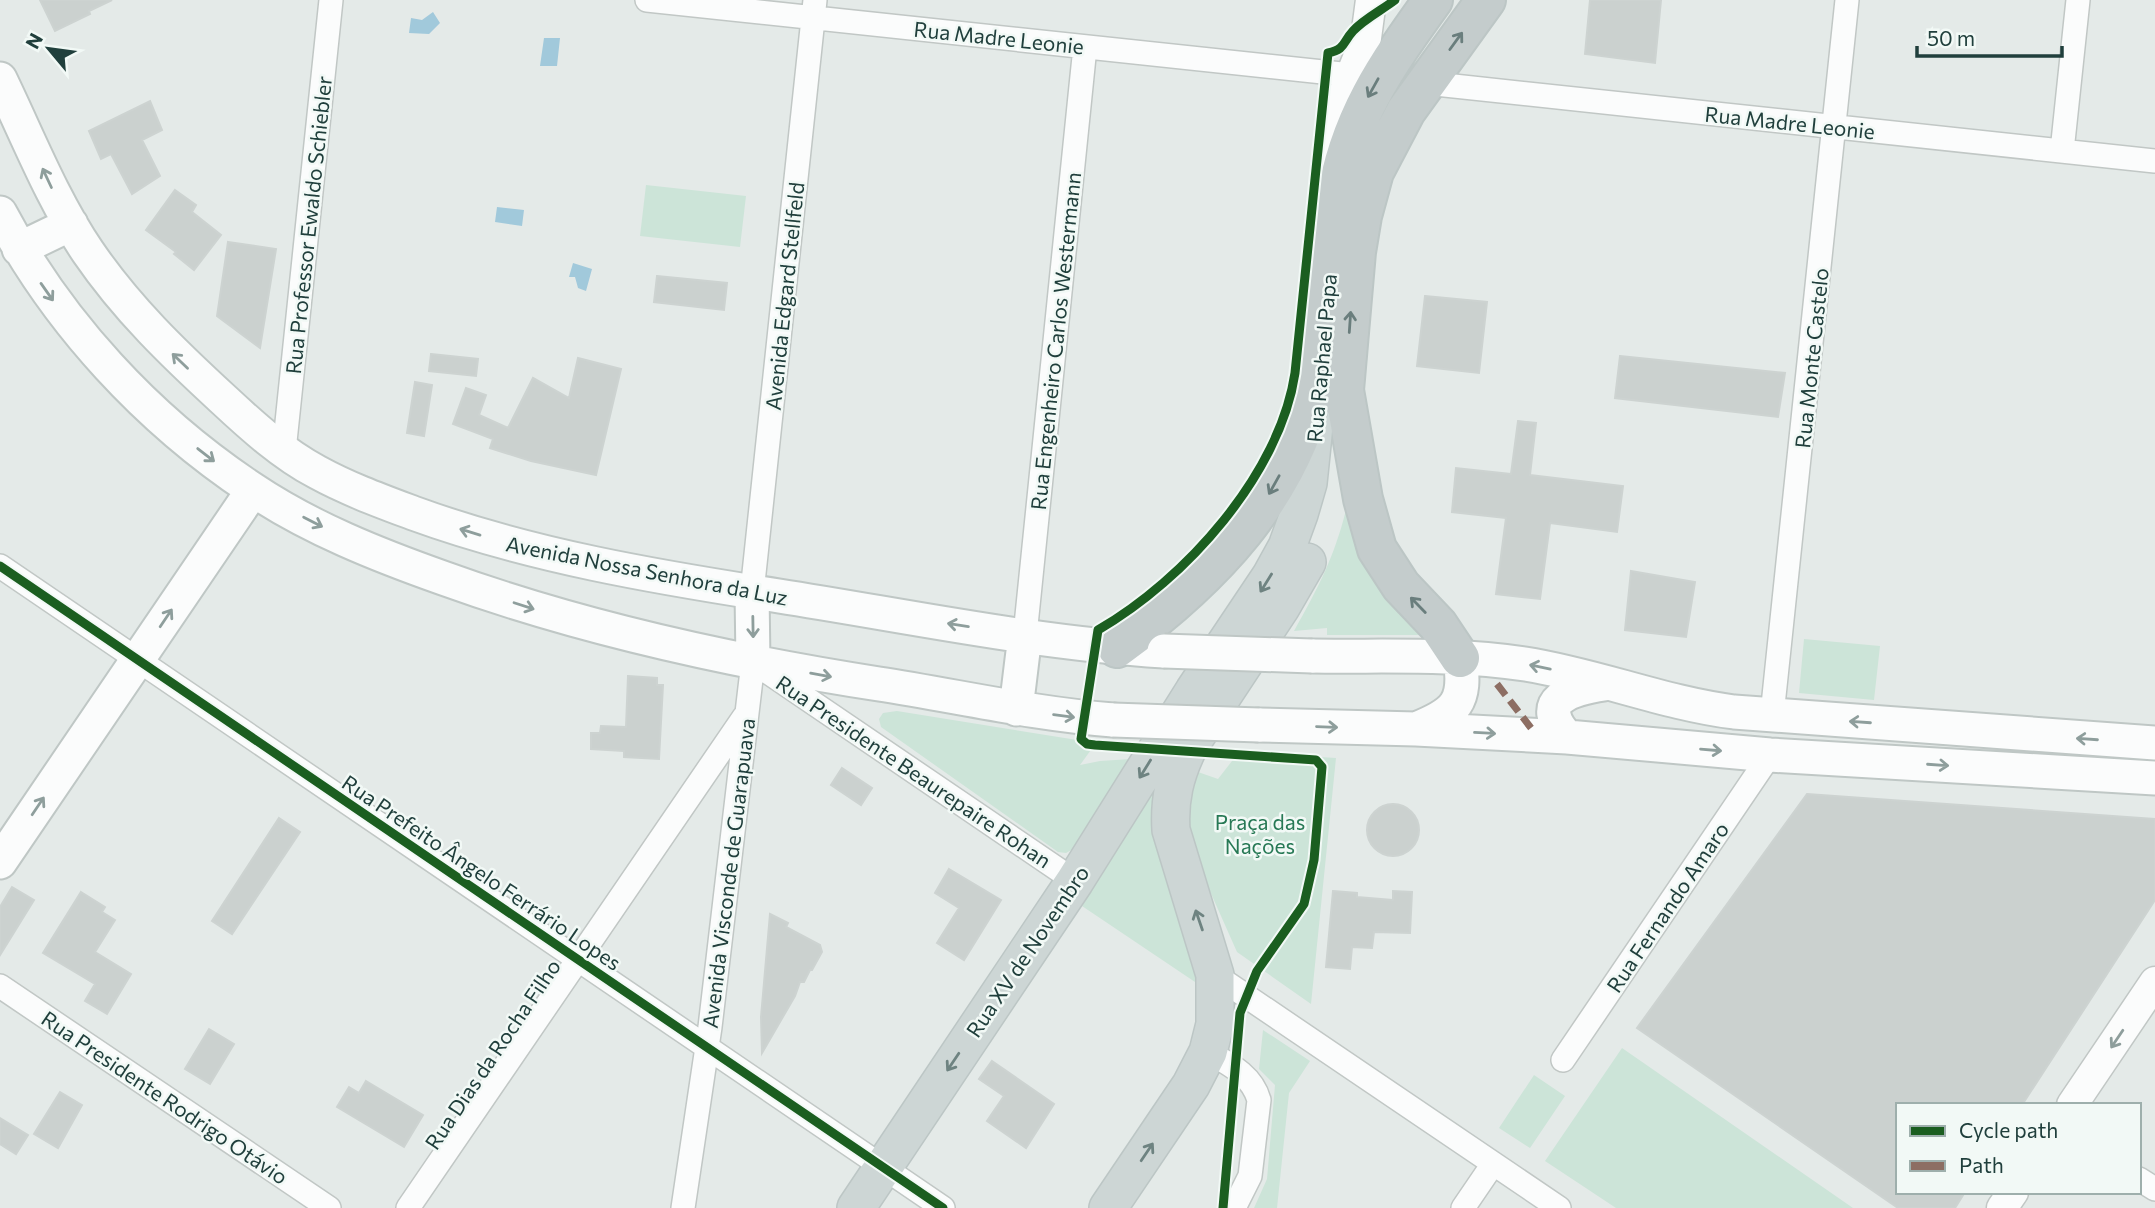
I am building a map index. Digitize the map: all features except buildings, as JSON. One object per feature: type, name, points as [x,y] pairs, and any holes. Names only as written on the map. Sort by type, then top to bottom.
[{"type":"highway","points":[[1351,197],[1341,173],[1360,113],[1375,83],[1433,0]]},
{"type":"highway","points":[[1351,197],[1381,156],[1392,134],[1426,83],[1486,0]]},
{"type":"highway","name":"Rua Raphael Papa","points":[[1331,384],[1356,252],[1351,197]]},
{"type":"highway","points":[[1116,648],[1191,589],[1222,558],[1251,522],[1273,488],[1331,384]]},
{"type":"highway","points":[[1331,384],[1377,549],[1401,586],[1438,625],[1461,658]]},
{"type":"main road","name":"Avenida Nossa Senhora da Luz","points":[[0,79],[11,117],[94,260],[133,313],[183,364],[284,451],[318,472],[346,487],[477,534],[552,554],[752,592],[1116,648],[1311,656],[1461,658],[1526,664],[1697,707],[2155,743]]},
{"type":"main road","points":[[0,213],[19,249],[56,304],[119,377],[187,439],[253,490],[303,518],[377,553],[475,590],[574,621],[753,662],[1016,709],[1113,720],[1416,729],[1567,737],[1770,755],[2155,778]]},
{"type":"main road","points":[[19,249],[71,224]]},
{"type":"main road","name":"Rua Raphael Papa","points":[[1210,691],[1297,581],[1319,532],[1334,476],[1331,384]]},
{"type":"main road","points":[[0,862],[253,490],[231,407]]},
{"type":"main road","points":[[752,592],[753,662]]},
{"type":"main road","points":[[1016,709],[1025,635]]},
{"type":"main road","points":[[1416,729],[1450,712],[1460,698],[1464,680],[1461,658]]},
{"type":"main road","points":[[1567,737],[1557,726],[1553,716],[1555,704],[1564,694],[1576,688],[1606,683]]},
{"type":"main road","points":[[1108,1208],[1179,1103],[1208,1052],[1215,1024],[1215,975],[1175,849],[1169,811],[1178,769],[1210,691]]},
{"type":"main road","name":"Rua XV de Novembro","points":[[856,1208],[1075,881],[1210,691]]},
{"type":"street","name":"Rua Professor Ewaldo Schiebler","points":[[284,451],[331,0]]},
{"type":"street","name":"Rua Madre Leonie","points":[[647,0],[814,9],[1085,47],[1351,75]]},
{"type":"street","name":"Rua Monte Castelo","points":[[1772,715],[1847,0]]},
{"type":"street","points":[[2062,151],[2078,0]]},
{"type":"street","name":"Avenida Edgard Stellfeld","points":[[752,592],[814,9]]},
{"type":"street","points":[[1370,13],[1390,39],[1402,40],[1410,31]]},
{"type":"street","name":"Rua Raphael Papa","points":[[1351,197],[1333,136],[1341,97],[1366,38],[1370,13]]},
{"type":"street","name":"Rua Engenheiro Carlos Westermann","points":[[1025,635],[1085,47]]},
{"type":"street","name":"Rua Madre Leonie","points":[[1426,83],[2155,161]]},
{"type":"street","name":"Rua Prefeito Ângelo Ferrário Lopes","points":[[0,566],[943,1208]]},
{"type":"street","name":"Avenida Visconde de Guarapuava","points":[[683,1208],[707,1047],[753,662]]},
{"type":"street","name":"Rua Presidente Beaurepaire Rohan","points":[[753,662],[1075,881]]},
{"type":"street","name":"Rua Dias da Rocha Filho","points":[[408,1208],[747,712]]},
{"type":"street","name":"Rua Fernando Amaro","points":[[1563,1060],[1770,755]]},
{"type":"street","points":[[1215,975],[1559,1208]]},
{"type":"street","points":[[2073,1103],[2155,982]]},
{"type":"street","name":"Rua Presidente Rodrigo Otávio","points":[[0,986],[329,1208]]},
{"type":"street","points":[[1208,1052],[1239,1071],[1256,1090],[1259,1100],[1250,1176],[1234,1208]]},
{"type":"street","points":[[1463,1208],[1493,1164]]},
{"type":"green space","points":[[646,185],[746,196],[740,247],[640,236]]},
{"type":"green space","points":[[1346,510],[1374,576],[1393,604],[1420,631],[1419,635],[1327,635],[1327,628],[1294,631],[1324,572]]},
{"type":"green space","points":[[1804,639],[1880,646],[1874,700],[1799,693]]},
{"type":"green space","points":[[897,711],[1096,743],[1080,765],[1131,759],[1075,848],[1066,853],[1058,852],[881,727],[879,719],[883,713]]},
{"type":"green space","name":"Praça das Nações","points":[[1239,752],[1336,758],[1311,1004],[1237,952],[1197,862],[1187,817],[1195,777],[1198,772],[1218,779]]},
{"type":"green space","name":"Praça das Nações","points":[[1158,785],[1199,967],[1198,984],[1082,906]]},
{"type":"green space","points":[[1263,1030],[1310,1061],[1289,1093],[1277,1208],[1254,1208],[1267,1179],[1275,1085],[1259,1069]]},
{"type":"green space","points":[[1622,1048],[1853,1208],[1616,1208],[1545,1161]]},
{"type":"green space","points":[[1534,1075],[1565,1096],[1530,1148],[1499,1128]]},
{"type":"water","points":[[433,12],[440,23],[429,34],[409,33],[411,18],[422,20]]},
{"type":"water","points":[[544,38],[560,38],[557,66],[540,66]]},
{"type":"water","points":[[497,207],[524,210],[522,226],[495,222]]},
{"type":"water","points":[[573,263],[592,269],[586,291],[578,288],[575,277],[569,277]]},
{"type":"marked path","points":[[1497,684],[1531,728]]},
{"type":"cycle path","points":[[1223,1208],[1240,1013],[1257,971],[1304,904],[1314,860],[1322,767],[1316,760],[1095,745],[1087,744],[1081,739],[1098,630],[1131,609],[1195,553],[1224,521],[1249,486],[1270,449],[1286,411],[1295,373],[1328,53],[1341,47],[1357,27],[1395,0]]},
{"type":"cycle path","points":[[0,566],[943,1208]]}]
